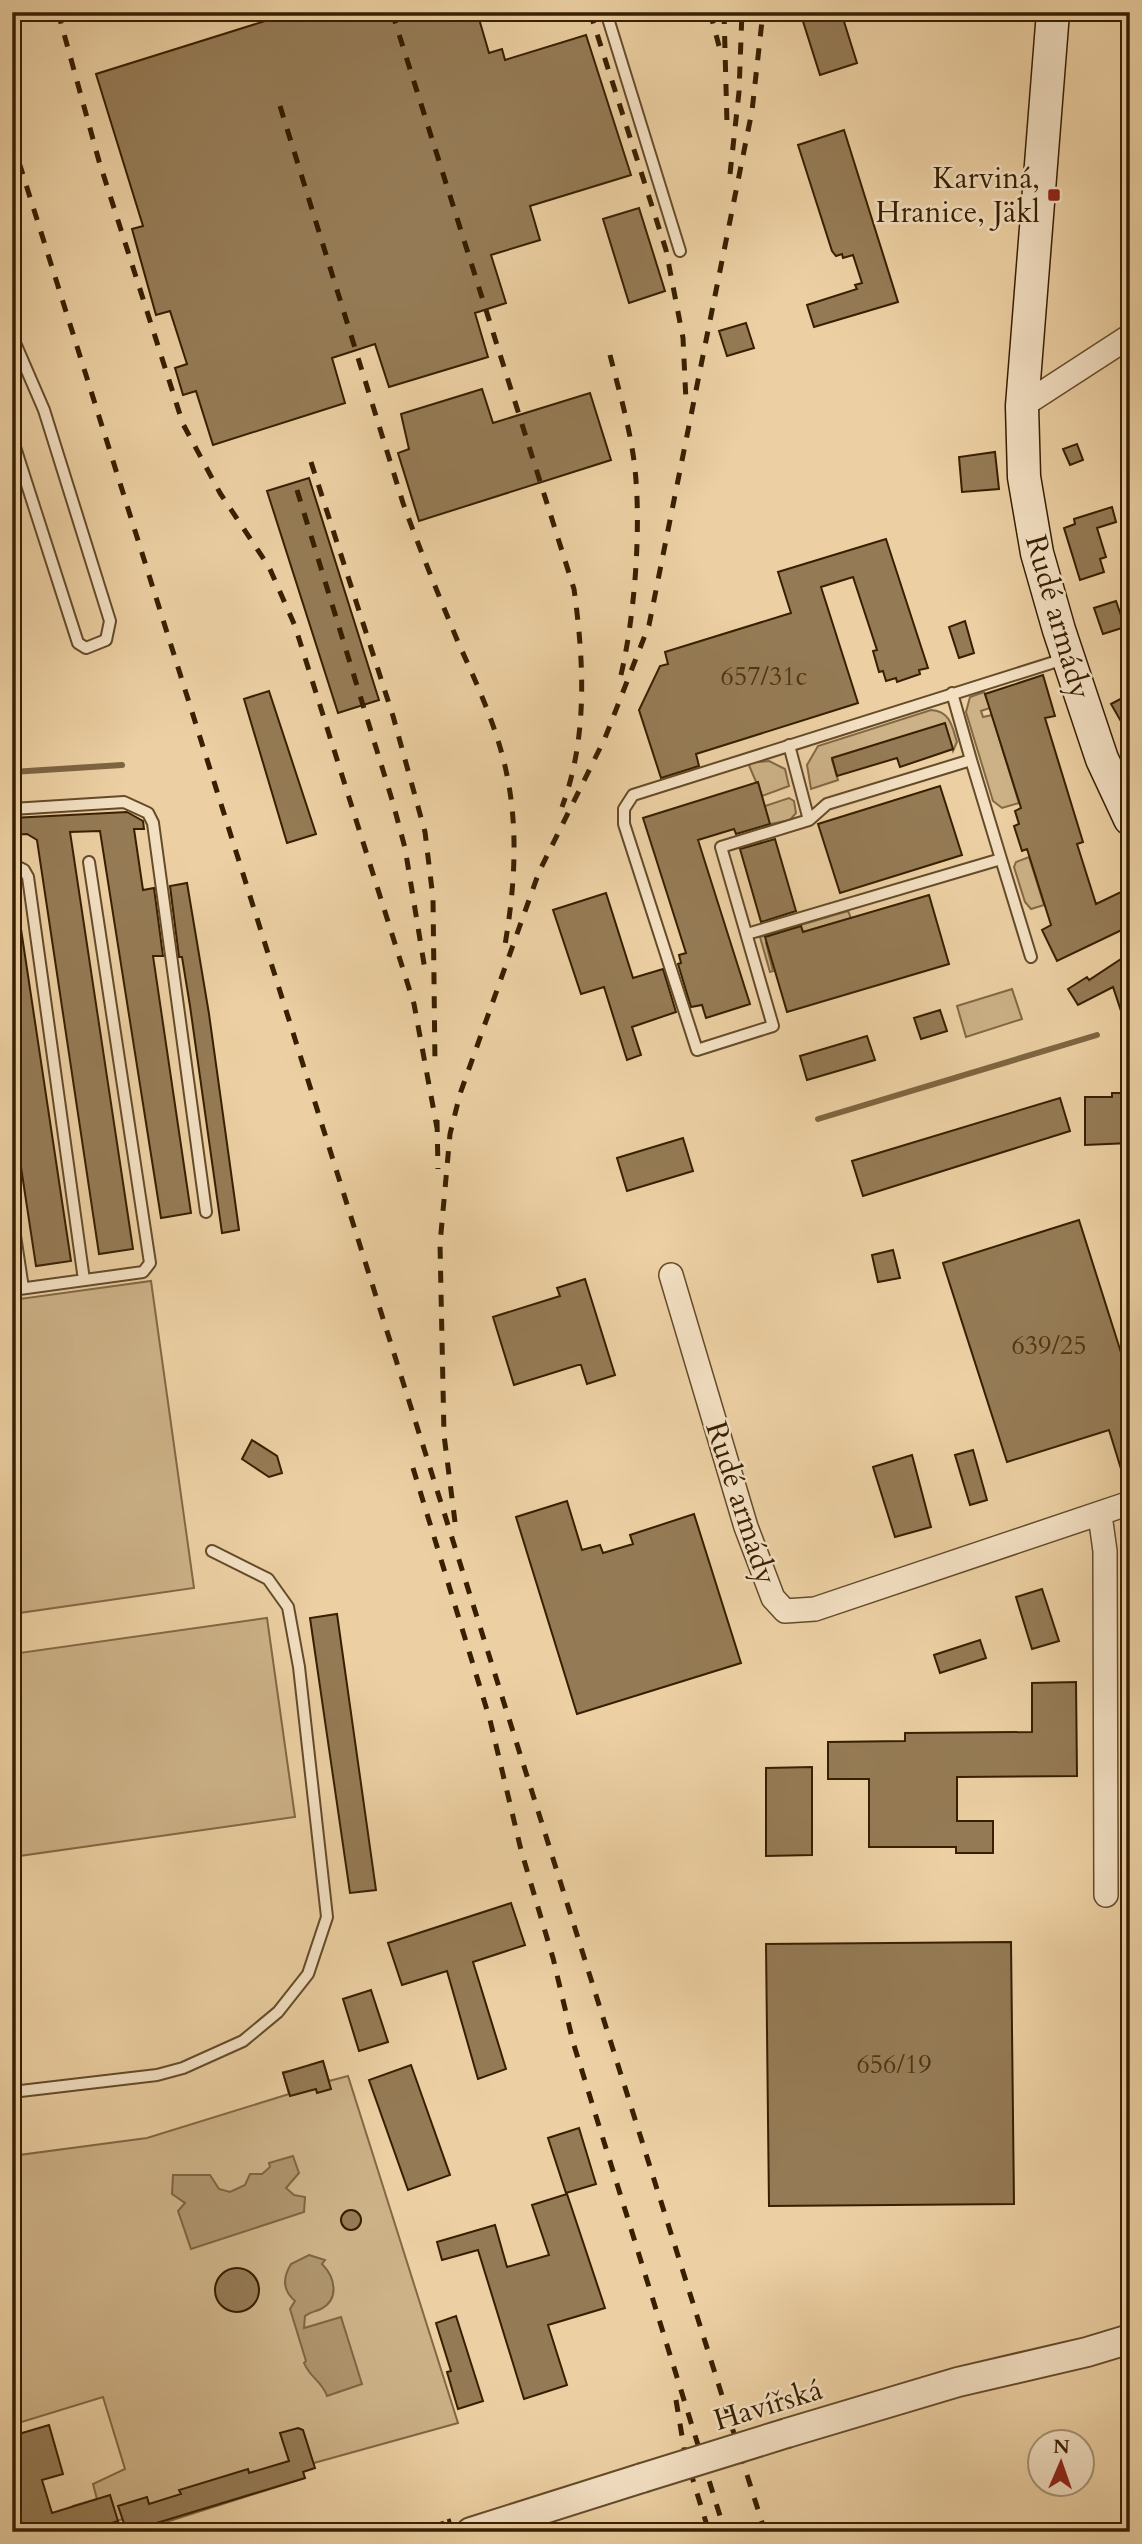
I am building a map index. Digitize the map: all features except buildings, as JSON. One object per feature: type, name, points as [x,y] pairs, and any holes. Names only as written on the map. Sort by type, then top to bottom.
[{"type":"main road","name":"Rudé armády","points":[[1053,12],[1022,406],[1023,461],[1031,523],[1068,658],[1102,759],[1130,819]]},
{"type":"street","points":[[1022,406],[1130,336]]},
{"type":"street","name":"Rudé armády","points":[[671,1275],[746,1527],[773,1598],[785,1611],[815,1609],[1130,1503]]},
{"type":"street","points":[[1100,1515],[1105,1550],[1106,1895]]},
{"type":"street","name":"Havířská","points":[[471,2532],[958,2382],[1087,2353],[1130,2339]]},
{"type":"street","name":"Havířská","points":[[1087,2353],[1130,2352]]},
{"type":"lane","points":[[606,12],[680,251]]},
{"type":"lane","points":[[12,336],[44,410],[110,621],[106,640],[86,648],[78,643],[12,438]]},
{"type":"lane","points":[[971,760],[827,804],[809,820],[721,847],[773,1026],[697,1050],[624,824],[624,809],[633,795],[1068,658]]},
{"type":"lane","points":[[951,693],[1031,957]]},
{"type":"lane","points":[[789,745],[809,820]]},
{"type":"lane","points":[[12,809],[124,802],[148,813],[155,835],[206,1212]]},
{"type":"lane","points":[[747,934],[1001,859]]},
{"type":"lane","points":[[12,1216],[18,1289],[143,1272],[150,1263],[89,862]]},
{"type":"lane","points":[[12,864],[24,870],[27,877],[84,1280]]},
{"type":"lane","points":[[12,2092],[157,2075],[183,2068],[243,2041],[278,2012],[308,1975],[327,1917],[299,1667],[288,1607],[268,1579],[212,1551]]},
{"type":"shaded area","points":[[984,692],[990,708],[981,711],[983,717],[992,715],[1019,803],[1002,808],[993,801],[966,712],[970,697]]},
{"type":"shaded area","points":[[931,710],[942,713],[949,720],[957,742],[953,751],[944,724],[832,760],[838,780],[811,789],[807,765],[818,746]]},
{"type":"shaded area","points":[[769,761],[785,769],[789,786],[762,796],[748,763]]},
{"type":"shaded area","points":[[789,798],[794,801],[796,813],[790,820],[756,827],[765,806]]},
{"type":"shaded area","points":[[1029,857],[1044,905],[1031,909],[1025,902],[1014,867],[1016,862]]},
{"type":"shaded area","points":[[848,911],[851,918],[766,943],[773,971],[770,972],[760,937]]},
{"type":"shaded area","points":[[1012,989],[1022,1019],[966,1037],[957,1006]]},
{"type":"shaded area","points":[[151,1281],[194,1588],[12,1614],[12,1300]]},
{"type":"shaded area","points":[[267,1618],[295,1817],[12,1857],[12,1654]]},
{"type":"shaded area","points":[[323,2061],[329,2081],[348,2076],[458,2423],[314,2463],[303,2472],[305,2478],[135,2532],[127,2532],[123,2519],[81,2532],[73,2506],[97,2499],[93,2484],[125,2469],[103,2397],[12,2425],[12,2156],[147,2138],[289,2094],[283,2072],[310,2068],[310,2065]]},
{"type":"shaded area","points":[[293,2156],[299,2173],[286,2188],[294,2195],[305,2197],[304,2212],[191,2249],[178,2211],[185,2203],[172,2194],[173,2175],[210,2175],[219,2189],[230,2192],[245,2185],[250,2174],[262,2174],[270,2167],[269,2163]]},
{"type":"shaded area","points":[[309,2255],[325,2260],[322,2264],[330,2275],[334,2288],[327,2305],[305,2316],[304,2328],[341,2317],[362,2384],[327,2396],[304,2363],[306,2361],[290,2309],[295,2301],[285,2283],[291,2264]]},
{"type":"waterway","points":[[12,772],[122,765]]},
{"type":"waterway","points":[[818,1119],[1097,1035]]},
{"type":"railway","points":[[58,12],[99,161],[183,424],[220,493],[269,567],[295,626],[414,1004],[437,1128]]},
{"type":"railway","points":[[392,12],[574,589],[582,699],[576,754],[562,807]]},
{"type":"railway","points":[[590,12],[666,250],[683,338],[686,401]]},
{"type":"railway","points":[[710,12],[719,46]]},
{"type":"railway","points":[[724,12],[727,124]]},
{"type":"railway","points":[[730,174],[739,92],[742,12]]},
{"type":"railway","points":[[455,1522],[444,1435],[440,1244],[450,1134],[460,1094],[539,872],[605,738],[649,625],[752,111],[763,12]]},
{"type":"railway","points":[[280,106],[403,503],[501,750],[514,833],[513,878],[505,945]]},
{"type":"railway","points":[[12,140],[765,2532]]},
{"type":"railway","points":[[610,355],[631,442],[637,508],[633,600],[619,683]]},
{"type":"railway","points":[[311,462],[393,716],[425,832],[433,898],[435,1064]]},
{"type":"railway","points":[[297,490],[405,848],[426,976]]},
{"type":"railway","points":[[437,1120],[438,1169]]},
{"type":"railway","points":[[413,1468],[490,1720],[521,1850],[553,1958],[573,2042],[725,2532]]},
{"type":"railway","points":[[676,2400],[685,2454],[709,2532]]},
{"type":"place","name":"Karviná, Hranice, Jäkl","points":[[1054,195]]}]
